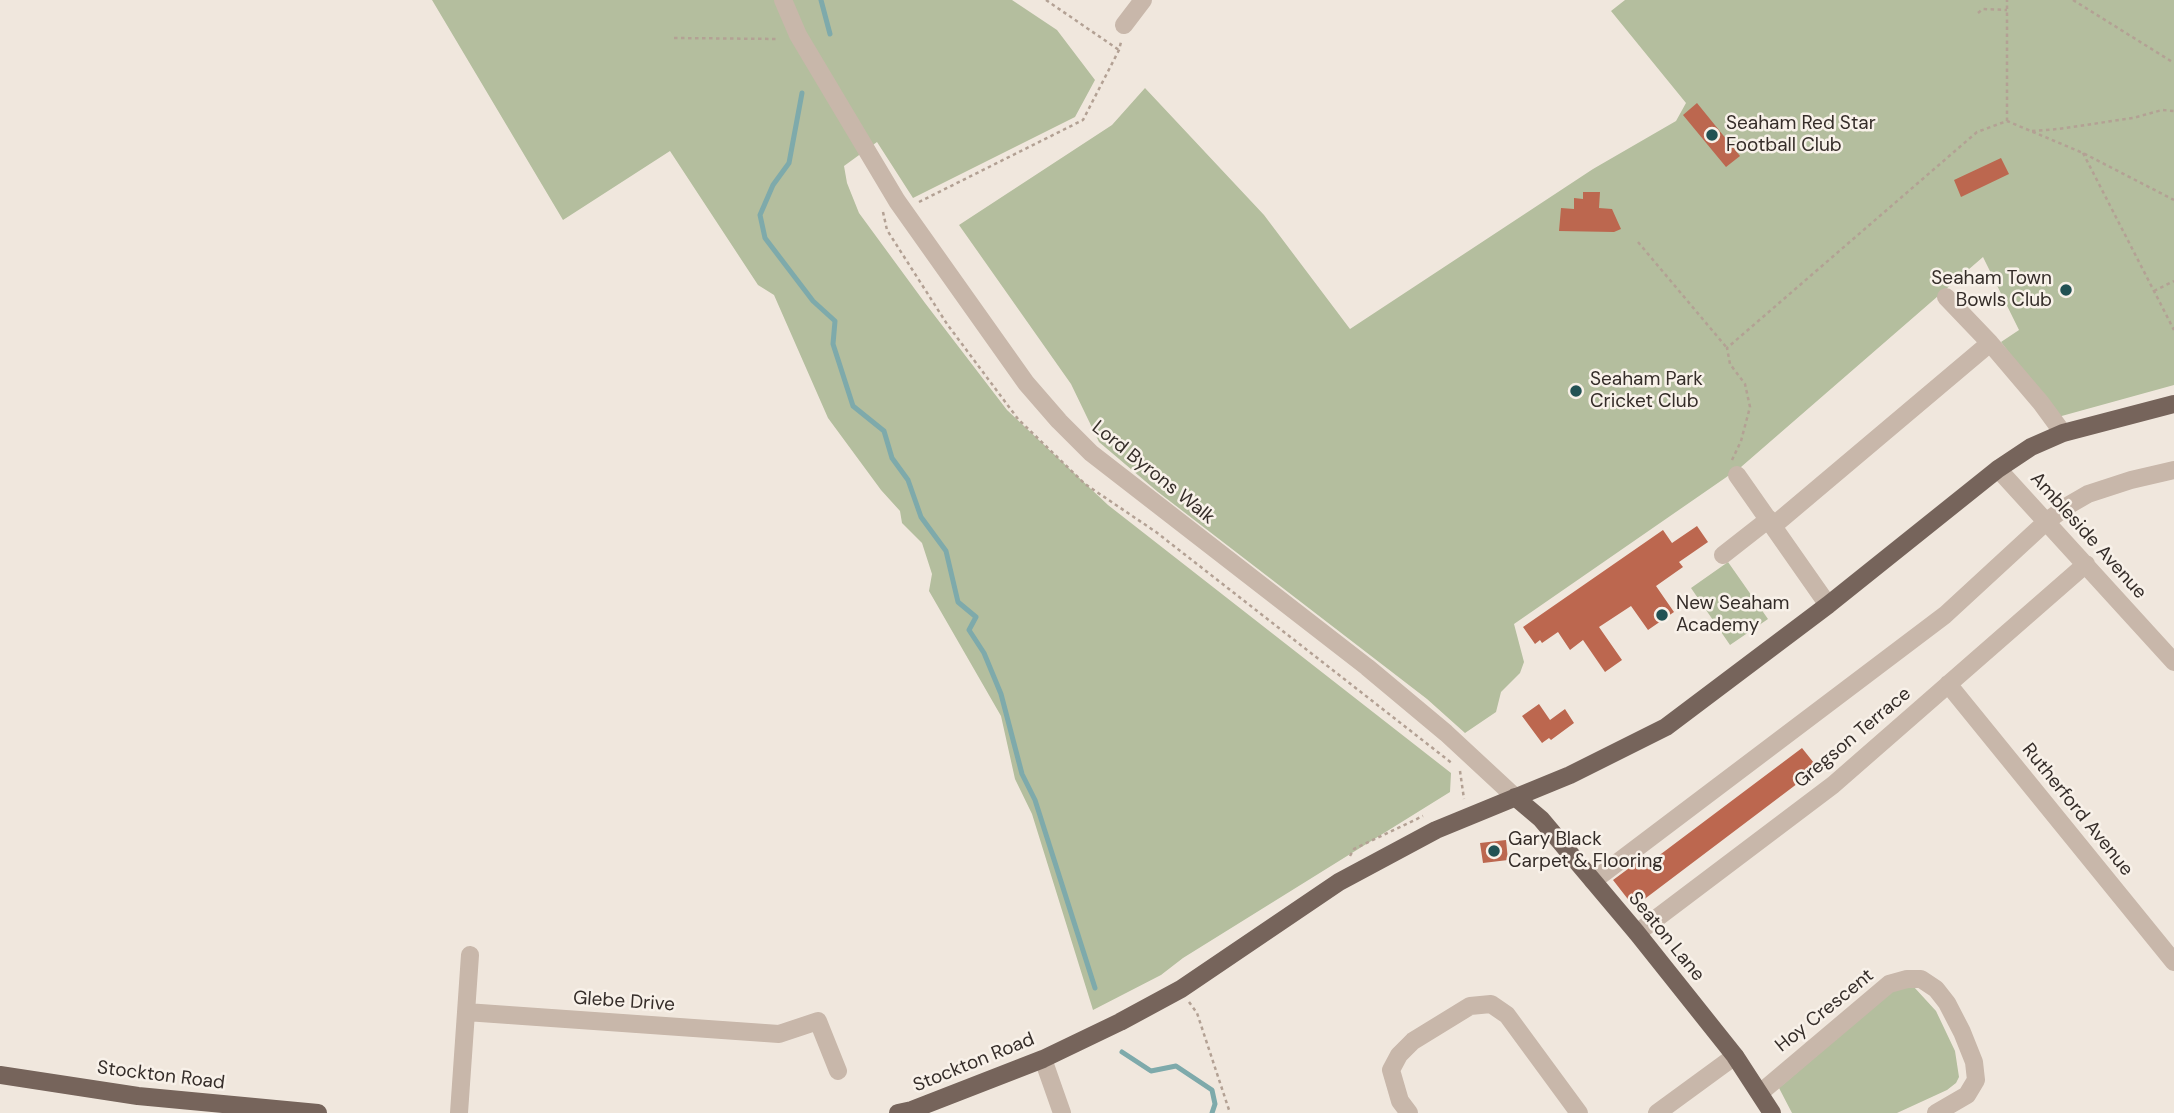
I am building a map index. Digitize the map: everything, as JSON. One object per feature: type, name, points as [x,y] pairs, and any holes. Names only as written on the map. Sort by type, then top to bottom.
[{"type":"main road","name":"Stockton Road","points":[[898,1113],[1043,1059],[1120,1023],[1181,989],[1339,881],[1436,830],[1570,775],[1665,727],[1828,605],[1998,469],[2031,447],[2063,433],[2174,404]]},
{"type":"main road","name":"Seaton Lane","points":[[1515,797],[1541,819],[1637,933],[1735,1056],[1772,1113]]},
{"type":"main road","name":"Stockton Road","points":[[0,1075],[138,1096],[318,1113]]},
{"type":"street","name":"Lord Byrons Walk","points":[[783,0],[798,35],[897,201],[1026,383],[1091,453],[1367,667],[1446,733],[1515,797]]},
{"type":"street","points":[[1124,25],[1143,0]]},
{"type":"street","points":[[1947,298],[1990,343],[2063,433]]},
{"type":"street","points":[[1723,555],[1771,522],[1990,343]]},
{"type":"street","name":"Ambleside Avenue","points":[[1998,469],[2174,662]]},
{"type":"street","points":[[1592,881],[1945,615],[2047,522],[2088,494],[2174,470]]},
{"type":"street","points":[[1737,475],[1828,605]]},
{"type":"street","name":"Gregson Terrace","points":[[1637,933],[1833,785],[2086,564]]},
{"type":"street","name":"Rutherford Avenue","points":[[1948,684],[2174,962]]},
{"type":"street","points":[[459,1113],[470,955]]},
{"type":"street","name":"Hoy Crescent","points":[[1760,1093],[1889,984],[1907,979],[1921,979],[1936,989],[1947,1003],[1974,1062],[1976,1080],[1967,1095],[1936,1113]]},
{"type":"street","points":[[1409,1113],[1400,1101],[1391,1070],[1399,1055],[1413,1041],[1470,1006],[1491,1004],[1507,1015],[1579,1113]]},
{"type":"street","name":"Glebe Drive","points":[[466,1012],[779,1034],[818,1021],[838,1071]]},
{"type":"street","points":[[1657,1113],[1735,1056]]},
{"type":"street","points":[[1043,1059],[1062,1113]]},
{"type":"path","points":[[1046,0],[1119,50]]},
{"type":"path","points":[[2007,0],[2007,121]]},
{"type":"path","points":[[2073,0],[2174,63]]},
{"type":"path","points":[[1978,13],[1983,9],[2007,10]]},
{"type":"path","points":[[897,201],[904,198],[912,206],[1083,120],[1119,50],[1124,25]]},
{"type":"path","points":[[674,38],[773,40],[798,35]]},
{"type":"path","points":[[2029,131],[2133,118],[2162,110],[2174,111]]},
{"type":"path","points":[[1727,348],[1977,132],[2007,121],[2083,153],[2174,200]]},
{"type":"path","points":[[2083,153],[2174,330]]},
{"type":"path","points":[[1638,242],[1727,348],[1730,364],[1745,384],[1751,407],[1741,442],[1730,465],[1737,475]]},
{"type":"path","points":[[2154,291],[2174,281]]},
{"type":"path","points":[[1181,989],[1198,1013],[1230,1113]]},
{"type":"green space","points":[[432,0],[1012,0],[1057,30],[1095,80],[1075,117],[913,198],[877,142],[844,166],[847,183],[859,213],[1007,410],[1108,505],[1451,773],[1450,792],[1183,958],[1161,975],[1093,1010],[1032,814],[1015,779],[1001,716],[929,591],[932,574],[922,543],[902,523],[900,511],[881,490],[828,418],[774,295],[758,285],[670,151],[563,220]]},
{"type":"green space","points":[[1625,0],[2174,0],[2174,385],[2058,417],[2001,342],[2019,330],[1983,257],[1741,467],[1514,624],[1524,662],[1520,673],[1501,692],[1496,712],[1465,733],[1427,699],[1158,492],[1099,442],[1071,384],[959,225],[1112,125],[1145,88],[1264,215],[1350,329],[1593,169],[1676,121],[1686,103],[1611,11]]},
{"type":"green space","points":[[1728,562],[1768,619],[1730,645],[1691,588]]},
{"type":"green space","points":[[1914,987],[1936,1011],[1955,1051],[1959,1077],[1956,1083],[1947,1090],[1897,1113],[1792,1113],[1779,1088],[1889,994],[1898,988]]},
{"type":"building","name":"Seaham Red Star Football Club","points":[[1697,103],[1740,156],[1726,167],[1683,115]]},
{"type":"building","points":[[2001,158],[2009,174],[1961,197],[1954,180]]},
{"type":"building","points":[[1583,192],[1600,192],[1599,208],[1612,209],[1621,229],[1614,232],[1559,231],[1561,208],[1574,209],[1574,198],[1583,199]]},
{"type":"building","points":[[1697,526],[1708,542],[1679,562],[1683,567],[1656,586],[1674,612],[1648,630],[1631,606],[1599,627],[1622,660],[1605,672],[1583,640],[1570,650],[1558,632],[1542,643],[1540,640],[1535,644],[1523,627],[1663,530],[1672,543]]},
{"type":"building","points":[[1539,704],[1550,720],[1565,709],[1574,723],[1551,740],[1549,738],[1542,743],[1522,716]]},
{"type":"building","points":[[1802,748],[1818,768],[1634,907],[1613,880],[1636,863],[1641,869]]},
{"type":"building","name":"Gary Black Carpet & Flooring","points":[[1506,840],[1508,860],[1483,863],[1480,843]]},
{"type":"waterway","points":[[821,0],[830,34]]},
{"type":"waterway","points":[[802,93],[789,163],[773,185],[760,215],[765,238],[813,301],[835,321],[833,344],[853,406],[884,431],[892,458],[908,480],[921,517],[946,551],[958,602],[976,617],[969,630],[984,653],[1001,694],[1022,774],[1035,800],[1095,988]]},
{"type":"waterway","points":[[1122,1052],[1151,1071],[1176,1066],[1212,1090],[1215,1104],[1212,1113]]},
{"type":"place","name":"Seaham Red Star Football Club","points":[[1712,135]]},
{"type":"place","name":"Seaham Town Bowls Club","points":[[2066,290]]},
{"type":"place","name":"Seaham Park Cricket Club","points":[[1576,391]]},
{"type":"place","name":"New Seaham Academy","points":[[1662,615]]},
{"type":"place","name":"Gary Black Carpet & Flooring","points":[[1494,851]]}]
